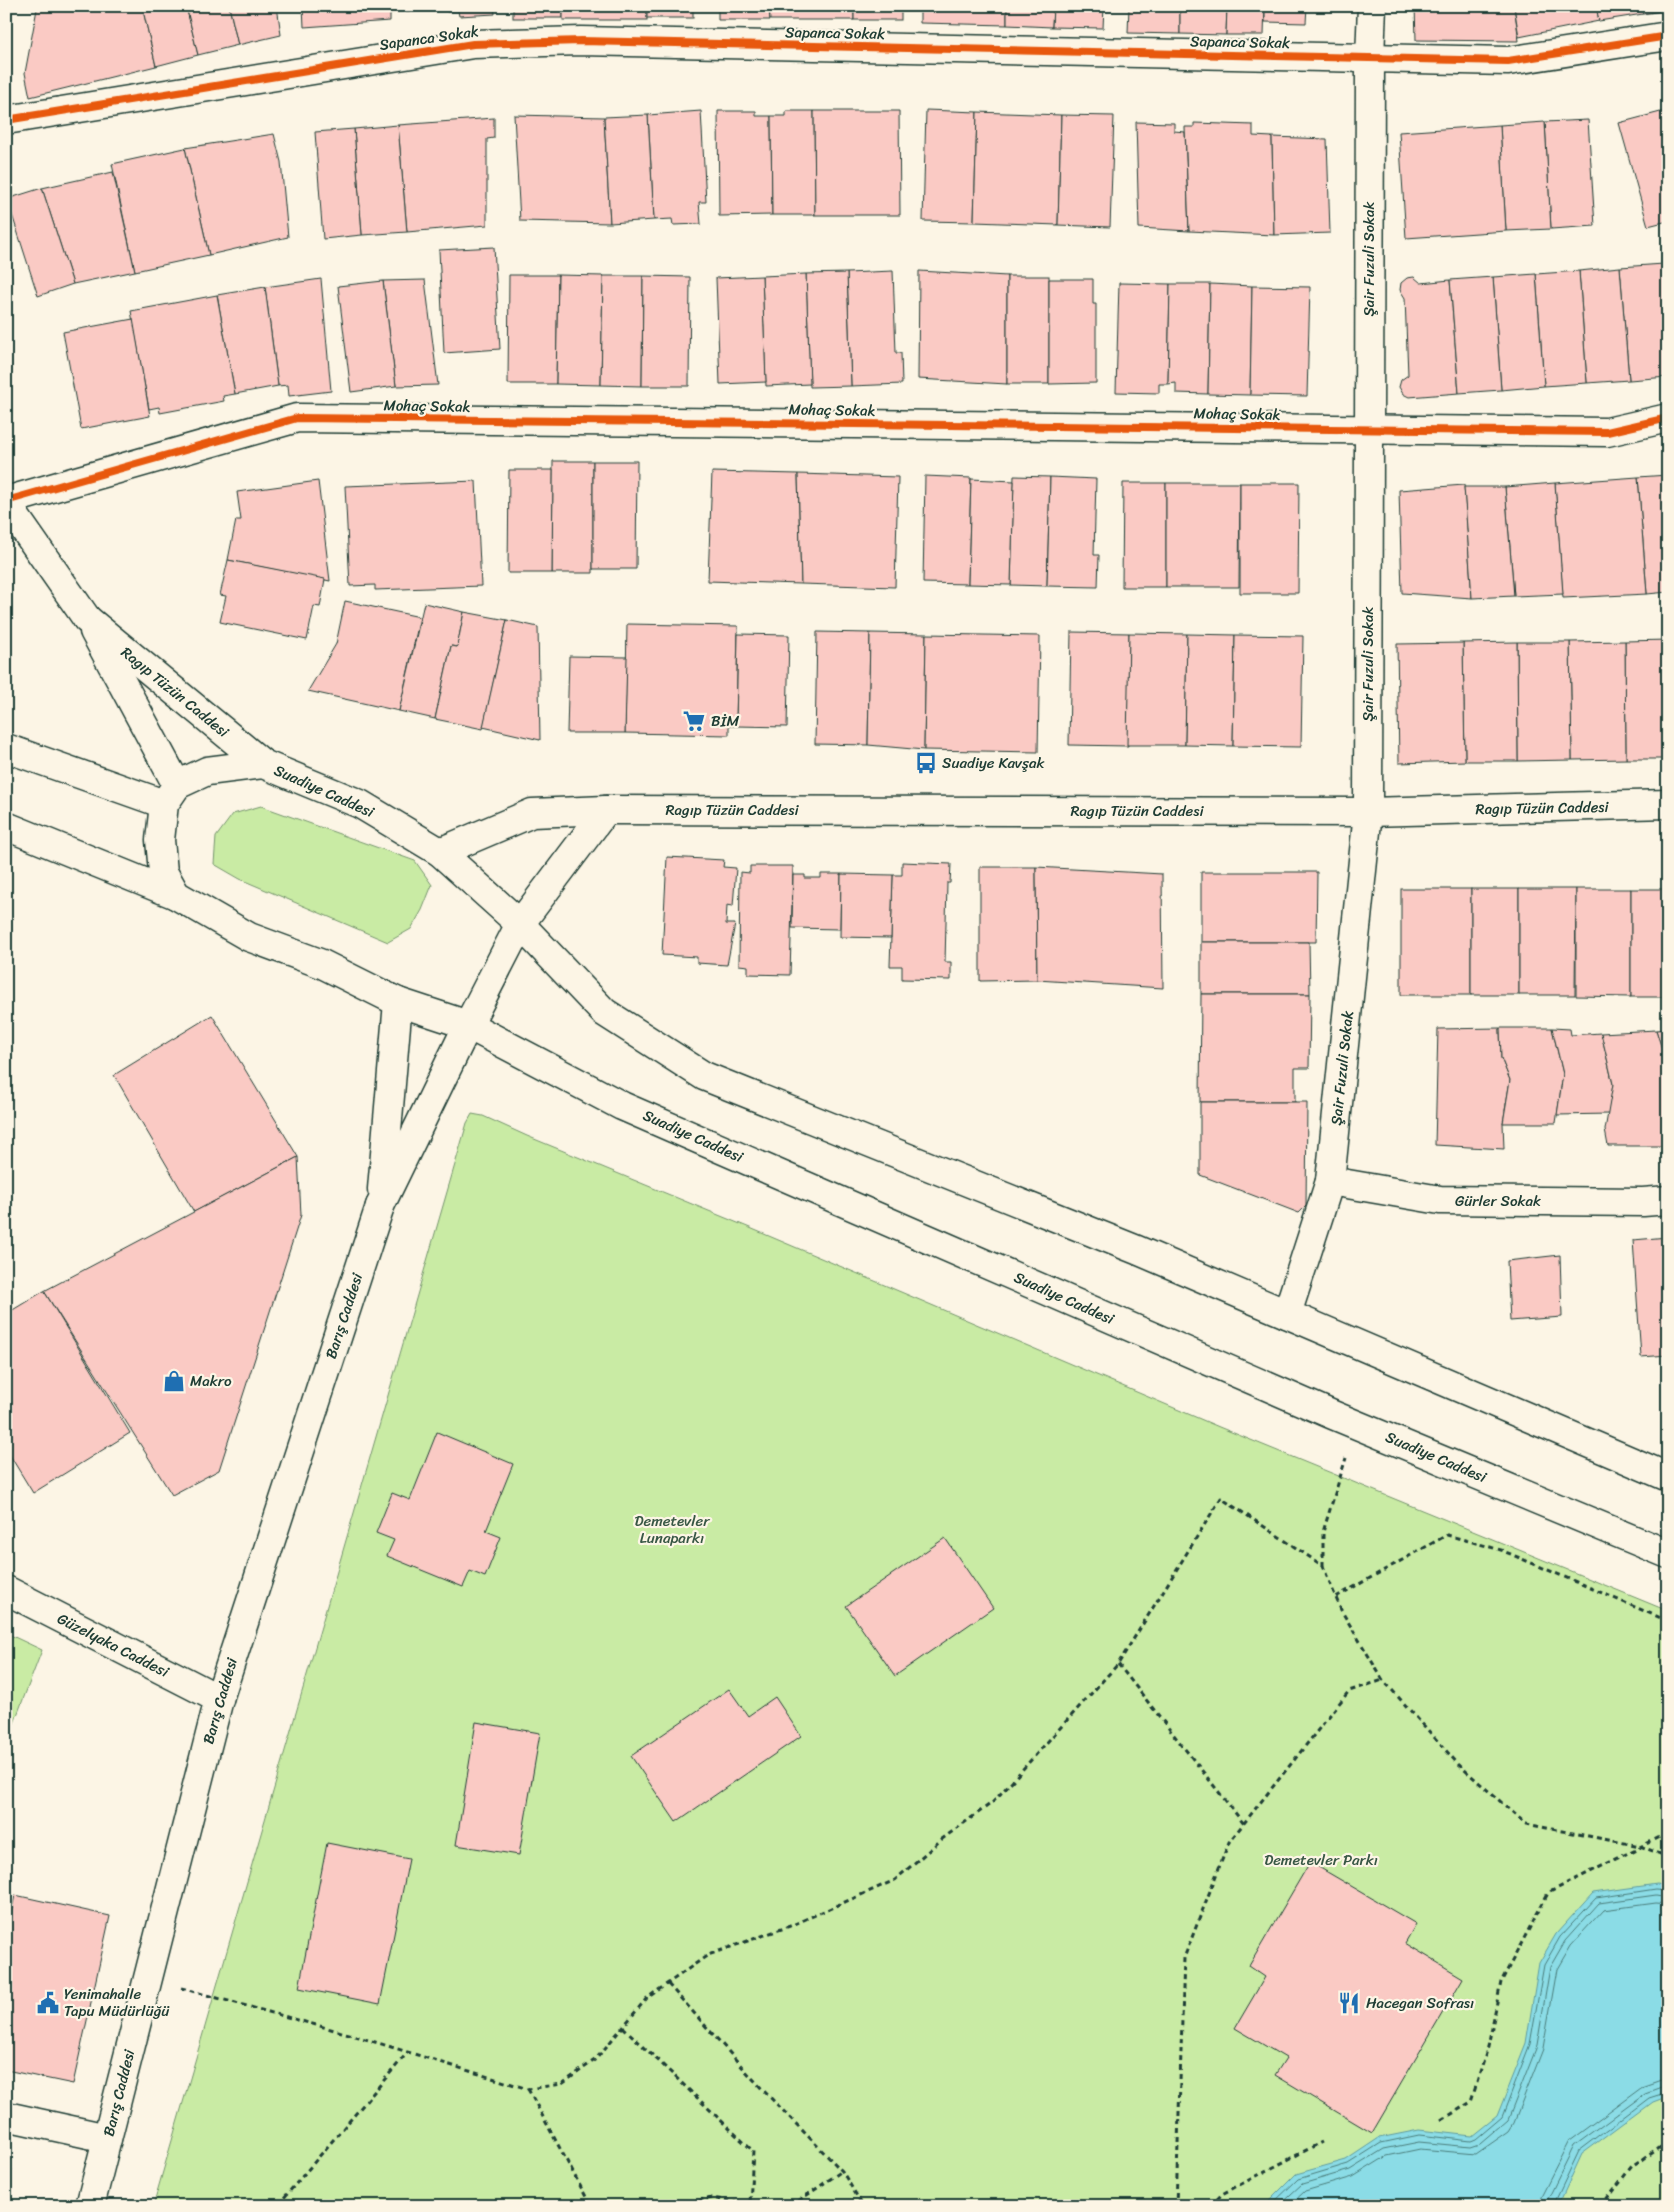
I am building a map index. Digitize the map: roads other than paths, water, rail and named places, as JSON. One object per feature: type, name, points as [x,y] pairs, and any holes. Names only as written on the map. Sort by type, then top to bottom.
[{"type":"street","name":"Şair Fuzuli Sokak","points":[[1287,1314],[1330,1181],[1368,812],[1370,58],[1372,6]]},
{"type":"street","name":"Sapanca Sokak","points":[[6,120],[473,44],[581,41],[1508,61],[1668,36]]},
{"type":"street","name":"Mohaç Sokak","points":[[6,502],[297,418],[1607,432],[1668,418]]},
{"type":"street","name":"Ragıp Tüzün Caddesi","points":[[6,502],[87,619],[170,795]]},
{"type":"street","name":"Ragıp Tüzün Caddesi","points":[[87,619],[263,764]]},
{"type":"street","points":[[6,748],[170,795],[160,840],[163,872],[176,895]]},
{"type":"street","name":"Suadiye Caddesi","points":[[170,795],[207,771],[263,764],[360,804],[440,852],[520,924],[604,1012],[704,1076],[1119,1242],[1668,1477]]},
{"type":"street","name":"Ragıp Tüzün Caddesi","points":[[440,852],[532,814],[606,810],[1368,812],[1668,804]]},
{"type":"street","points":[[468,1025],[520,924],[606,810]]},
{"type":"street","name":"Suadiye Caddesi","points":[[6,826],[176,895],[249,937],[322,964],[398,1002],[468,1025],[622,1106],[1356,1424],[1668,1554]]},
{"type":"street","name":"Barış Caddesi","points":[[380,1206],[398,1002]]},
{"type":"street","name":"Barış Caddesi","points":[[90,2206],[219,1699],[380,1206],[468,1025]]},
{"type":"street","name":"Gürler Sokak","points":[[1330,1181],[1440,1200],[1643,1202],[1668,1200]]},
{"type":"street","name":"Güzelyaka Caddesi","points":[[6,1590],[219,1699]]},
{"type":"street","points":[[6,2116],[107,2138]]},
{"type":"water","points":[[1657,1884],[1668,1886],[1668,2096],[1652,2102],[1582,2154],[1558,2206],[1264,2206],[1296,2174],[1346,2160],[1379,2138],[1419,2130],[1472,2136],[1497,2116],[1526,2043],[1539,1963],[1556,1934],[1593,1893]]},
{"type":"place","name":"BİM","points":[[694,721]]},
{"type":"place","name":"Suadiye Kavşak","points":[[926,763]]},
{"type":"place","name":"Makro","points":[[174,1381]]},
{"type":"place","name":"Yenimahalle Tapu Müdürlüğü","points":[[48,2003]]},
{"type":"place","name":"Hacegan Sofrası","points":[[1349,2003]]},
{"type":"park label","name":"Demetevler Lunaparkı","points":[[672,1530]]},
{"type":"park label","name":"Demetevler Parkı","points":[[1321,1860]]}]
